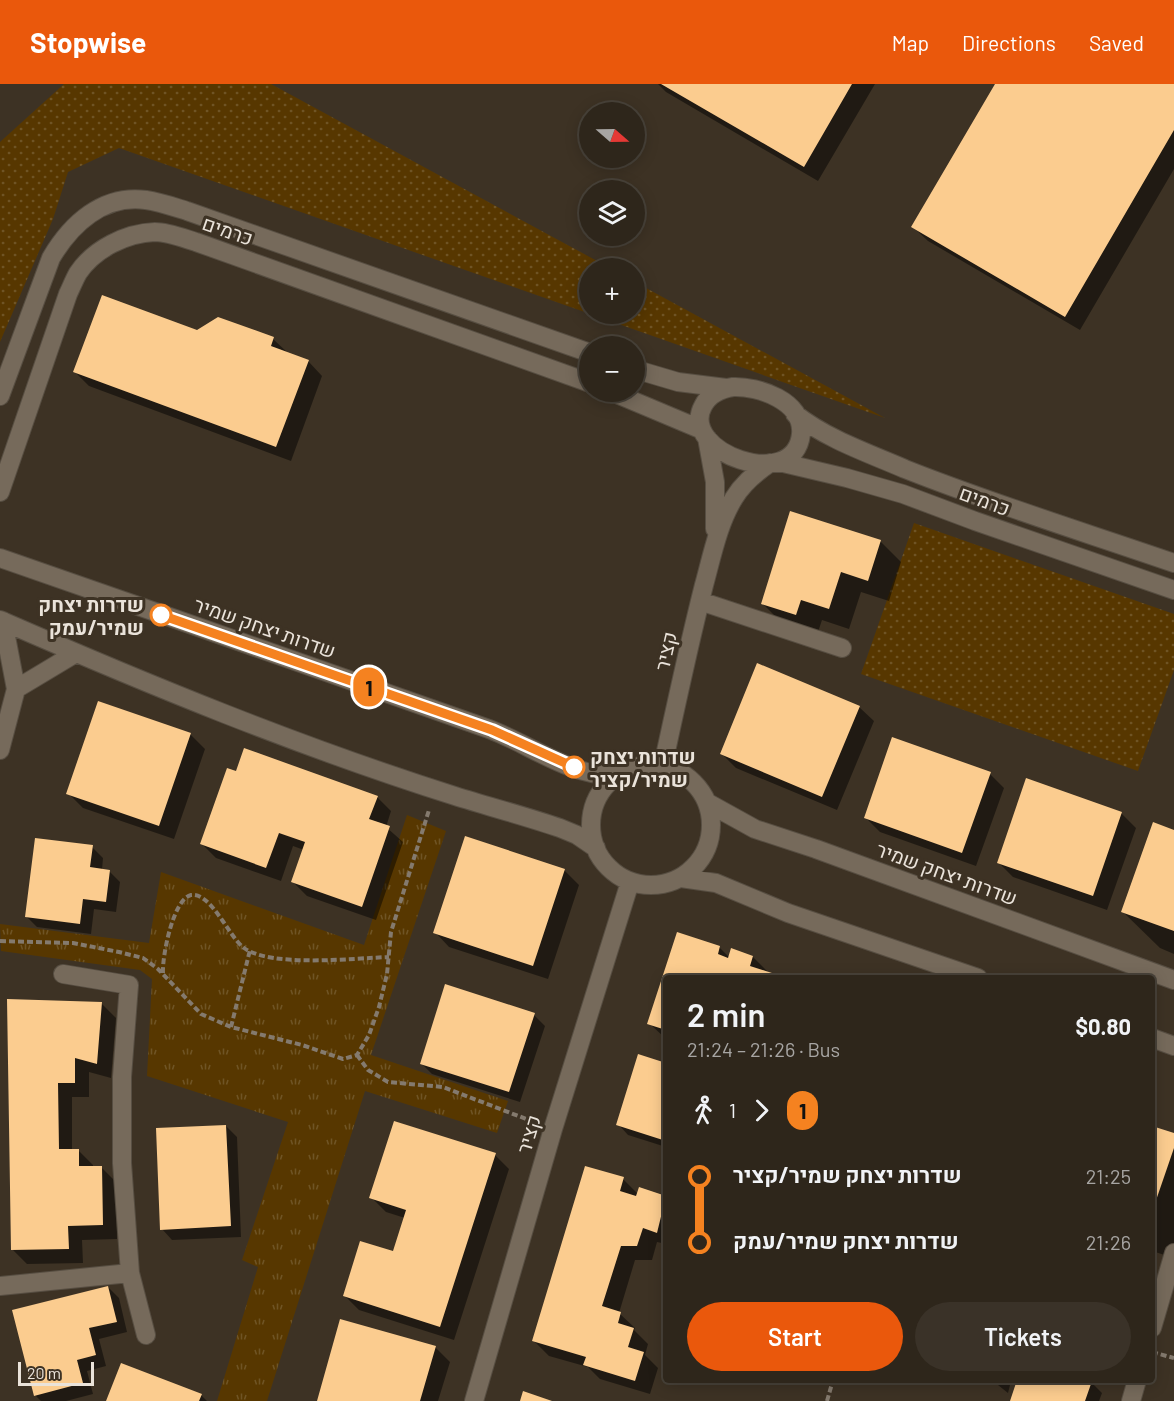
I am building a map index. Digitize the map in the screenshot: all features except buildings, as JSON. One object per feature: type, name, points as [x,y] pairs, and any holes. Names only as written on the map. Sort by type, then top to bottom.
[{"type":"street","name":"כרמים","points":[[0,396],[51,258],[63,238],[100,208],[120,201],[144,200],[187,211],[579,349]]},
{"type":"street","name":"כרמים","points":[[0,492],[68,294],[78,272],[111,244],[134,235],[156,232],[196,242],[579,379]]},
{"type":"street","points":[[634,402],[704,433],[720,450],[752,464],[774,463],[788,458],[795,451],[799,442],[801,433],[795,414],[783,402],[763,391],[746,387],[726,388],[678,382],[645,372]]},
{"type":"street","points":[[704,433],[699,417],[704,403],[715,393],[726,388]]},
{"type":"street","name":"כרמים","points":[[795,414],[805,422],[864,452],[941,483],[1174,563]]},
{"type":"street","name":"קציר","points":[[704,433],[715,482],[714,549]]},
{"type":"street","name":"כרמים","points":[[774,463],[847,478],[903,494],[1174,590]]},
{"type":"street","name":"קציר","points":[[663,765],[700,600],[714,549],[733,500],[752,476],[774,463]]},
{"type":"street","name":"שדרות יצחק שמיר","points":[[0,558],[492,730],[585,772],[616,776]]},
{"type":"street","points":[[700,600],[842,648]]},
{"type":"street","points":[[1,620],[266,730],[436,790],[560,828],[577,835],[596,848]]},
{"type":"street","points":[[0,750],[16,689],[1,620]]},
{"type":"street","points":[[16,689],[76,653]]},
{"type":"street","points":[[646,764],[663,765],[682,772],[698,785],[708,803],[712,820],[711,837],[705,853],[695,867],[681,878],[656,885],[630,882],[610,868],[596,848],[591,833],[591,817],[604,787],[616,776],[630,768],[646,764]]},
{"type":"street","name":"שדרות יצחק שמיר","points":[[708,803],[755,829],[816,849],[1174,980]]},
{"type":"street","points":[[681,878],[716,883],[788,913],[969,975]]},
{"type":"street","name":"קציר","points":[[474,1401],[553,1129],[630,882]]},
{"type":"street","points":[[63,974],[129,985],[122,1077],[122,1152],[130,1273],[146,1335]]},
{"type":"street","points":[[102,992],[113,993],[127,1005]]},
{"type":"street","points":[[1155,1039],[1174,1046]]},
{"type":"street","points":[[1155,1318],[1174,1253]]},
{"type":"street","points":[[0,1286],[130,1273]]},
{"type":"street","points":[[1131,1401],[1136,1383]]},
{"type":"path","points":[[0,940],[73,944],[143,958],[163,974],[201,1014],[231,1027],[302,1045],[343,1059],[357,1055],[369,1035],[379,1007],[389,957],[391,932],[436,790]]},
{"type":"path","points":[[163,974],[162,962],[175,915],[181,901],[195,895],[206,900],[245,948],[250,950],[281,959],[389,957]]},
{"type":"path","points":[[231,1027],[250,950]]},
{"type":"path","points":[[357,1055],[368,1070],[388,1082],[443,1087],[553,1129]]},
{"type":"path","points":[[1155,1353],[1174,1358]]},
{"type":"path","points":[[827,1401],[832,1383]]},
{"type":"green space","points":[[64,84],[271,84],[592,258],[579,258],[579,310],[119,148],[68,172],[53,219],[0,342],[0,142]]},
{"type":"green space","points":[[645,287],[885,418],[618,324],[645,324]]},
{"type":"green space","points":[[914,523],[1174,614],[1174,670],[1138,771],[861,674]]},
{"type":"green space","points":[[407,815],[446,831],[371,1055],[508,1101],[497,1133],[365,1091],[267,1401],[217,1401],[258,1267],[242,1260],[288,1122],[147,1076],[152,979],[140,970],[1,951],[0,924],[149,943],[161,872],[364,945]]},
{"type":"bus line","name":"1","points":[[161,615],[492,730],[574,767]]},
{"type":"place","name":"שדרות יצחק שמיר/עמק","points":[[161,615]]},
{"type":"place","name":"שדרות יצחק שמיר/קציר","points":[[574,767]]}]
